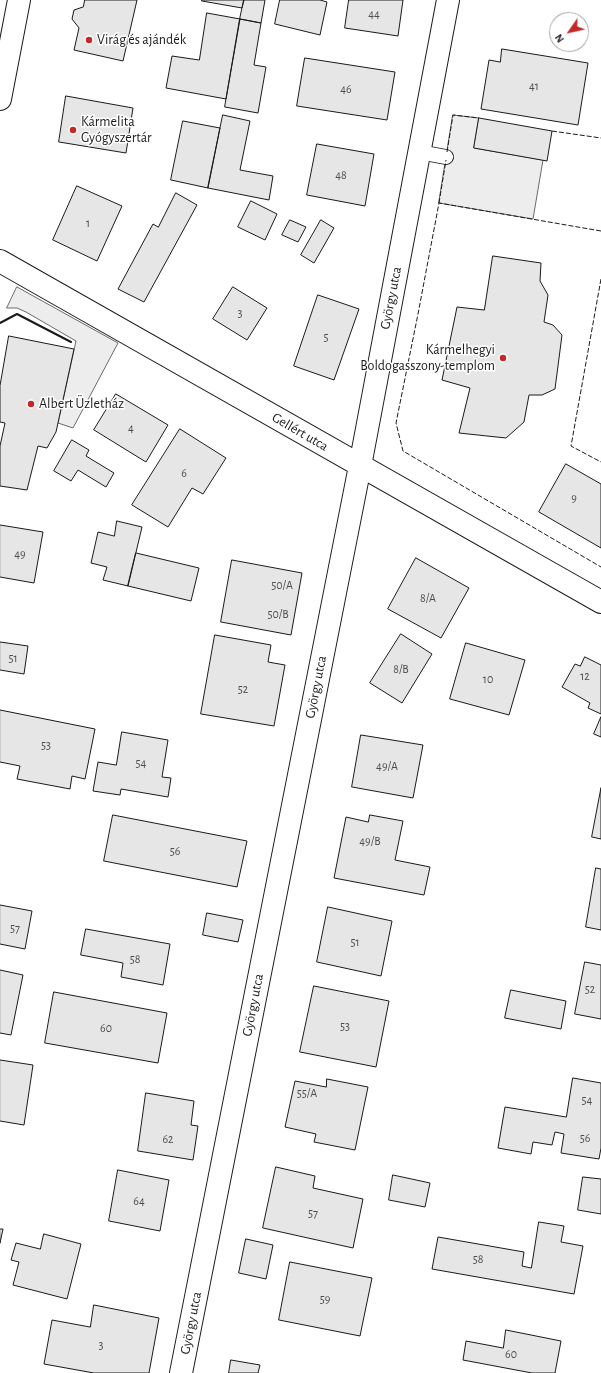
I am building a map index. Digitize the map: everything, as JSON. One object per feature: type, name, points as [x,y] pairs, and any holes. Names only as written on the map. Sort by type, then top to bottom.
[{"type":"street","points":[[0,99],[19,0]]},
{"type":"street","name":"György utca","points":[[181,1373],[360,466],[448,0]]},
{"type":"street","name":"Gellért utca","points":[[0,261],[601,602]]},
{"type":"lane","points":[[419,152],[446,157]]},
{"type":"shaded area","points":[[453,115],[479,118],[474,148],[543,160],[533,219],[439,203]]},
{"type":"shaded area","points":[[17,287],[118,343],[73,428],[58,423],[76,341],[26,312],[17,308],[7,308]]},
{"type":"building","points":[[85,0],[137,0],[123,61],[74,50],[79,28],[72,19],[74,10],[83,7]]},
{"type":"building","points":[[202,0],[244,0],[242,8]]},
{"type":"building","points":[[244,0],[265,0],[261,23],[240,19]]},
{"type":"building","points":[[280,0],[320,0],[327,2],[320,35],[275,24]]},
{"type":"building","points":[[349,0],[403,0],[398,36],[345,28]]},
{"type":"building","points":[[207,13],[240,19],[226,99],[166,88],[172,56],[199,60]]},
{"type":"building","points":[[240,19],[261,23],[254,65],[266,67],[258,113],[225,107]]},
{"type":"building","points":[[502,49],[588,63],[578,125],[481,109],[489,60],[500,62]]},
{"type":"building","points":[[305,58],[395,72],[387,120],[297,106]]},
{"type":"building","points":[[66,96],[133,108],[126,153],[59,142]]},
{"type":"building","points":[[223,115],[250,121],[240,170],[273,176],[269,200],[208,188]]},
{"type":"building","points":[[479,118],[552,131],[547,161],[474,148]]},
{"type":"building","points":[[183,121],[220,128],[208,188],[171,180]]},
{"type":"building","points":[[317,144],[374,154],[365,206],[307,195]]},
{"type":"building","points":[[77,186],[122,206],[97,261],[53,240]]},
{"type":"building","points":[[176,193],[197,205],[144,302],[118,289],[153,224],[158,227]]},
{"type":"building","points":[[251,201],[277,214],[265,240],[238,227]]},
{"type":"building","points":[[290,220],[306,227],[298,242],[282,235]]},
{"type":"building","points":[[321,220],[334,228],[314,263],[301,255]]},
{"type":"building","name":"Kármelhegyi Boldogasszony-templom","points":[[493,256],[541,263],[540,281],[548,295],[544,322],[553,325],[562,335],[555,389],[542,395],[529,395],[524,422],[506,438],[459,433],[470,388],[442,380],[457,307],[484,310]]},
{"type":"building","points":[[233,287],[267,308],[247,340],[213,319]]},
{"type":"building","points":[[318,295],[359,309],[334,380],[294,366]]},
{"type":"building","name":"Albert Üzletház","points":[[9,336],[74,349],[56,432],[47,448],[38,446],[27,490],[0,486],[0,446],[5,423],[0,422],[0,386]]},
{"type":"building","points":[[116,394],[168,425],[146,462],[94,430]]},
{"type":"building","points":[[180,429],[226,458],[203,494],[192,488],[168,527],[132,505]]},
{"type":"building","points":[[72,440],[89,450],[86,456],[114,473],[106,487],[78,470],[71,481],[54,471]]},
{"type":"building","points":[[566,464],[601,484],[601,548],[539,512]]},
{"type":"building","points":[[117,521],[142,527],[128,586],[103,580],[107,567],[91,563],[98,532],[114,536]]},
{"type":"building","points":[[0,525],[43,532],[34,583],[0,577]]},
{"type":"building","points":[[136,553],[199,568],[191,601],[128,586]]},
{"type":"building","points":[[416,558],[469,588],[441,638],[388,609]]},
{"type":"building","points":[[232,560],[302,573],[291,635],[221,622]]},
{"type":"building","points":[[401,634],[432,654],[402,703],[370,683]]},
{"type":"building","points":[[215,635],[271,645],[268,662],[285,665],[274,726],[201,714]]},
{"type":"building","points":[[0,642],[28,646],[24,674],[0,670]]},
{"type":"building","points":[[466,643],[525,660],[509,715],[450,699]]},
{"type":"building","points":[[585,657],[601,665],[601,714],[588,708],[590,703],[562,687],[575,664],[580,666]]},
{"type":"building","points":[[0,710],[95,729],[85,779],[72,776],[70,789],[17,779],[20,766],[0,762]]},
{"type":"building","points":[[601,717],[601,737],[594,734]]},
{"type":"building","points":[[122,732],[168,740],[162,777],[171,778],[168,797],[121,789],[120,795],[93,791],[98,762],[116,765]]},
{"type":"building","points":[[361,735],[423,745],[413,798],[352,787]]},
{"type":"building","points":[[601,788],[601,839],[592,837]]},
{"type":"building","points":[[113,815],[247,841],[237,887],[104,861]]},
{"type":"building","points":[[370,815],[403,821],[395,860],[430,867],[424,895],[334,878],[346,817],[368,822]]},
{"type":"building","points":[[596,868],[601,869],[601,930],[586,927]]},
{"type":"building","points":[[0,905],[32,911],[25,949],[0,944]]},
{"type":"building","points":[[328,907],[392,921],[381,976],[317,962]]},
{"type":"building","points":[[207,913],[243,920],[238,942],[203,935]]},
{"type":"building","points":[[86,929],[170,944],[163,985],[121,977],[123,963],[81,955]]},
{"type":"building","points":[[585,962],[601,965],[601,1019],[575,1014]]},
{"type":"building","points":[[0,970],[23,975],[11,1035],[0,1033]]},
{"type":"building","points":[[314,986],[389,1001],[376,1067],[300,1052]]},
{"type":"building","points":[[511,990],[566,1001],[561,1029],[505,1018]]},
{"type":"building","points":[[54,992],[167,1013],[158,1063],[45,1043]]},
{"type":"building","points":[[0,1060],[33,1065],[24,1125],[0,1121]]},
{"type":"building","points":[[573,1078],[601,1083],[601,1148],[599,1159],[561,1153],[564,1134],[555,1132],[552,1145],[533,1142],[531,1154],[498,1148],[505,1107],[566,1117]]},
{"type":"building","points":[[327,1079],[368,1087],[355,1150],[314,1142],[316,1134],[285,1127],[295,1081],[326,1087]]},
{"type":"building","points":[[146,1093],[194,1101],[191,1125],[198,1126],[193,1160],[138,1151]]},
{"type":"building","points":[[276,1167],[315,1176],[313,1188],[363,1199],[353,1248],[263,1228]]},
{"type":"building","points":[[118,1170],[169,1180],[160,1231],[109,1221]]},
{"type":"building","points":[[393,1175],[430,1183],[425,1207],[389,1200]]},
{"type":"building","points":[[583,1177],[601,1179],[601,1214],[578,1210]]},
{"type":"building","points":[[539,1222],[564,1226],[561,1242],[583,1246],[574,1294],[432,1269],[438,1237],[524,1252],[522,1266],[531,1268]]},
{"type":"building","points":[[0,1229],[3,1229],[0,1243]]},
{"type":"building","points":[[44,1234],[81,1244],[67,1299],[13,1285],[19,1262],[11,1260],[16,1243],[40,1249]]},
{"type":"building","points":[[246,1239],[273,1245],[266,1279],[239,1273]]},
{"type":"building","points":[[290,1262],[372,1278],[360,1336],[279,1320]]},
{"type":"building","points":[[94,1305],[159,1318],[149,1373],[94,1373],[44,1364],[52,1320],[90,1327]]},
{"type":"building","points":[[506,1330],[561,1341],[555,1373],[532,1373],[463,1360],[466,1341],[503,1348]]},
{"type":"building","points":[[231,1360],[260,1365],[258,1373],[229,1373]]},
{"type":"fence","points":[[447,152],[453,115],[479,118]]},
{"type":"fence","points":[[552,131],[601,138]]},
{"type":"fence","points":[[439,203],[446,160]]},
{"type":"fence","points":[[601,231],[439,203],[396,423],[403,451],[601,567]]},
{"type":"fence","points":[[601,279],[571,446],[601,462]]},
{"type":"wall","points":[[0,323],[17,314],[71,342]]},
{"type":"place","name":"Virág és ajándék","points":[[89,40]]},
{"type":"place","name":"Kármelita Gyógyszertár","points":[[73,130]]},
{"type":"place","name":"Kármelhegyi Boldogasszony-templom","points":[[503,358]]},
{"type":"place","name":"Albert Üzletház","points":[[31,404]]}]
